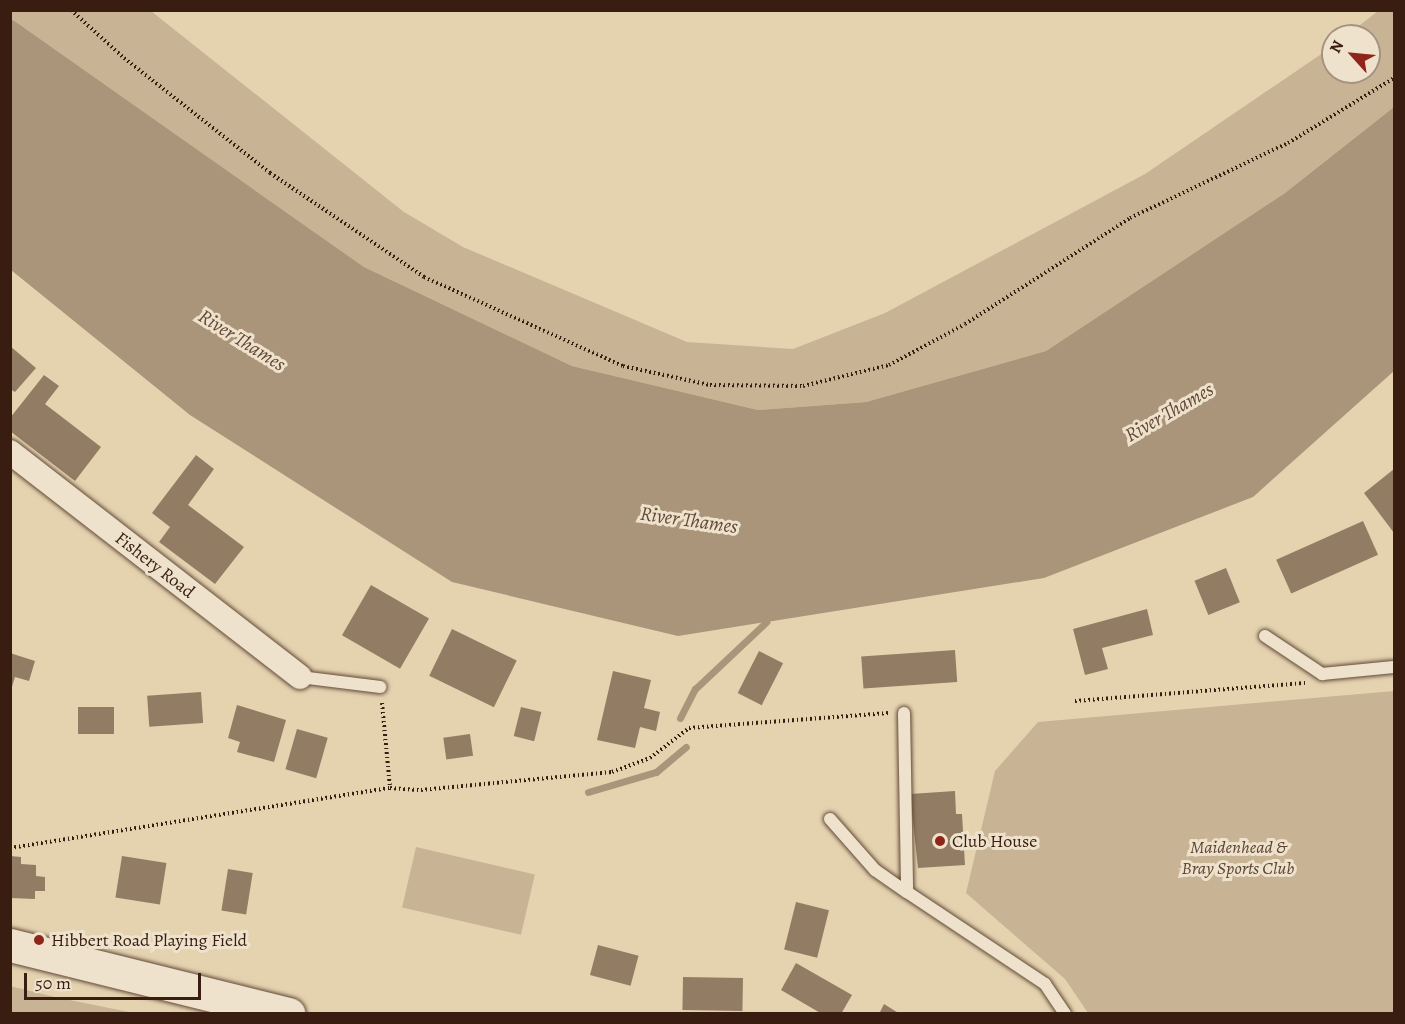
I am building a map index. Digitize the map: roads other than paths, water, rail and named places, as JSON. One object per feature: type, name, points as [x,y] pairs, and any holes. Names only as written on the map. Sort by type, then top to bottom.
[{"type":"main road","points":[[10,945],[289,1014]]},
{"type":"street","name":"Fishery Road","points":[[10,452],[300,677]]},
{"type":"lane","points":[[1265,636],[1322,674],[1395,667]]},
{"type":"lane","points":[[300,677],[380,687]]},
{"type":"lane","points":[[904,713],[907,892]]},
{"type":"lane","points":[[830,819],[875,870],[1045,984],[1065,1014]]},
{"type":"water","name":"River Thames","points":[[10,18],[364,267],[572,366],[758,410],[866,402],[1046,351],[1285,193],[1394,107],[1394,371],[1253,497],[1044,578],[678,636],[452,582],[190,415],[11,270]]},
{"type":"waterway","points":[[680,718],[695,689],[766,622]]},
{"type":"waterway","points":[[588,792],[656,772],[686,747]]},
{"type":"place","name":"Club House","points":[[940,841]]},
{"type":"place","name":"Hibbert Road Playing Field","points":[[39,940]]},
{"type":"park label","name":"Maidenhead & Bray Sports Club","points":[[1238,858]]}]
